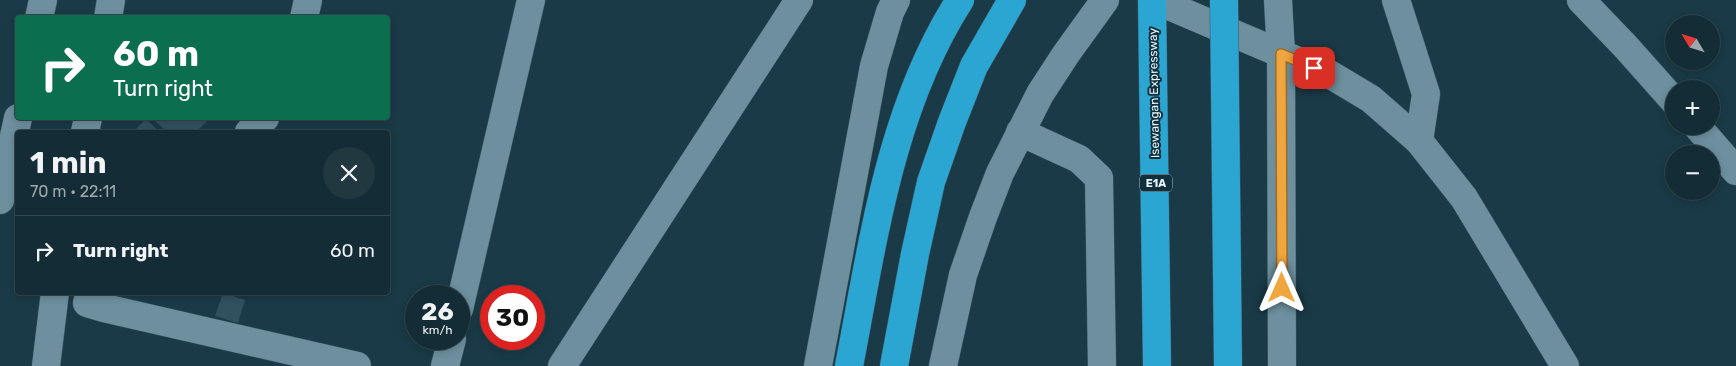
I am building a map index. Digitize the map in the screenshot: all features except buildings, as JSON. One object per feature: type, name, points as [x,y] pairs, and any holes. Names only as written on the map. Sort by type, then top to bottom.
[{"type":"highway","points":[[849,366],[873,239],[890,165],[909,107],[929,57],[960,0]]},
{"type":"highway","points":[[894,366],[931,182],[974,66],[1012,0]]},
{"type":"highway","name":"Isewangan Expressway","points":[[1154,0],[1157,366]]},
{"type":"highway","points":[[1224,0],[1228,366]]},
{"type":"street","points":[[40,15],[43,0]]},
{"type":"street","points":[[108,15],[111,0]]},
{"type":"street","points":[[305,15],[308,0]]},
{"type":"street","points":[[465,285],[531,0]]},
{"type":"street","points":[[562,366],[799,0]]},
{"type":"street","points":[[818,366],[874,66],[890,12],[896,0]]},
{"type":"street","points":[[943,366],[963,275],[993,191],[1040,94],[1060,62],[1106,0]]},
{"type":"street","points":[[1154,0],[1331,76],[1371,99],[1420,141],[1464,198],[1565,366]]},
{"type":"street","points":[[1278,0],[1281,54],[1282,366]]},
{"type":"street","points":[[1396,0],[1426,94],[1420,141]]},
{"type":"street","points":[[1581,0],[1665,91]]},
{"type":"street","points":[[251,130],[263,120]]},
{"type":"street","points":[[1020,132],[1079,159],[1098,178],[1102,366]]},
{"type":"street","points":[[1704,135],[1736,171]]},
{"type":"street","points":[[0,200],[12,175],[15,146]]},
{"type":"street","points":[[46,366],[55,295]]},
{"type":"street","points":[[89,295],[87,303],[104,308],[357,366]]},
{"type":"street","points":[[445,366],[449,350]]},
{"type":"route","points":[[1282,288],[1281,54],[1314,68]]}]
